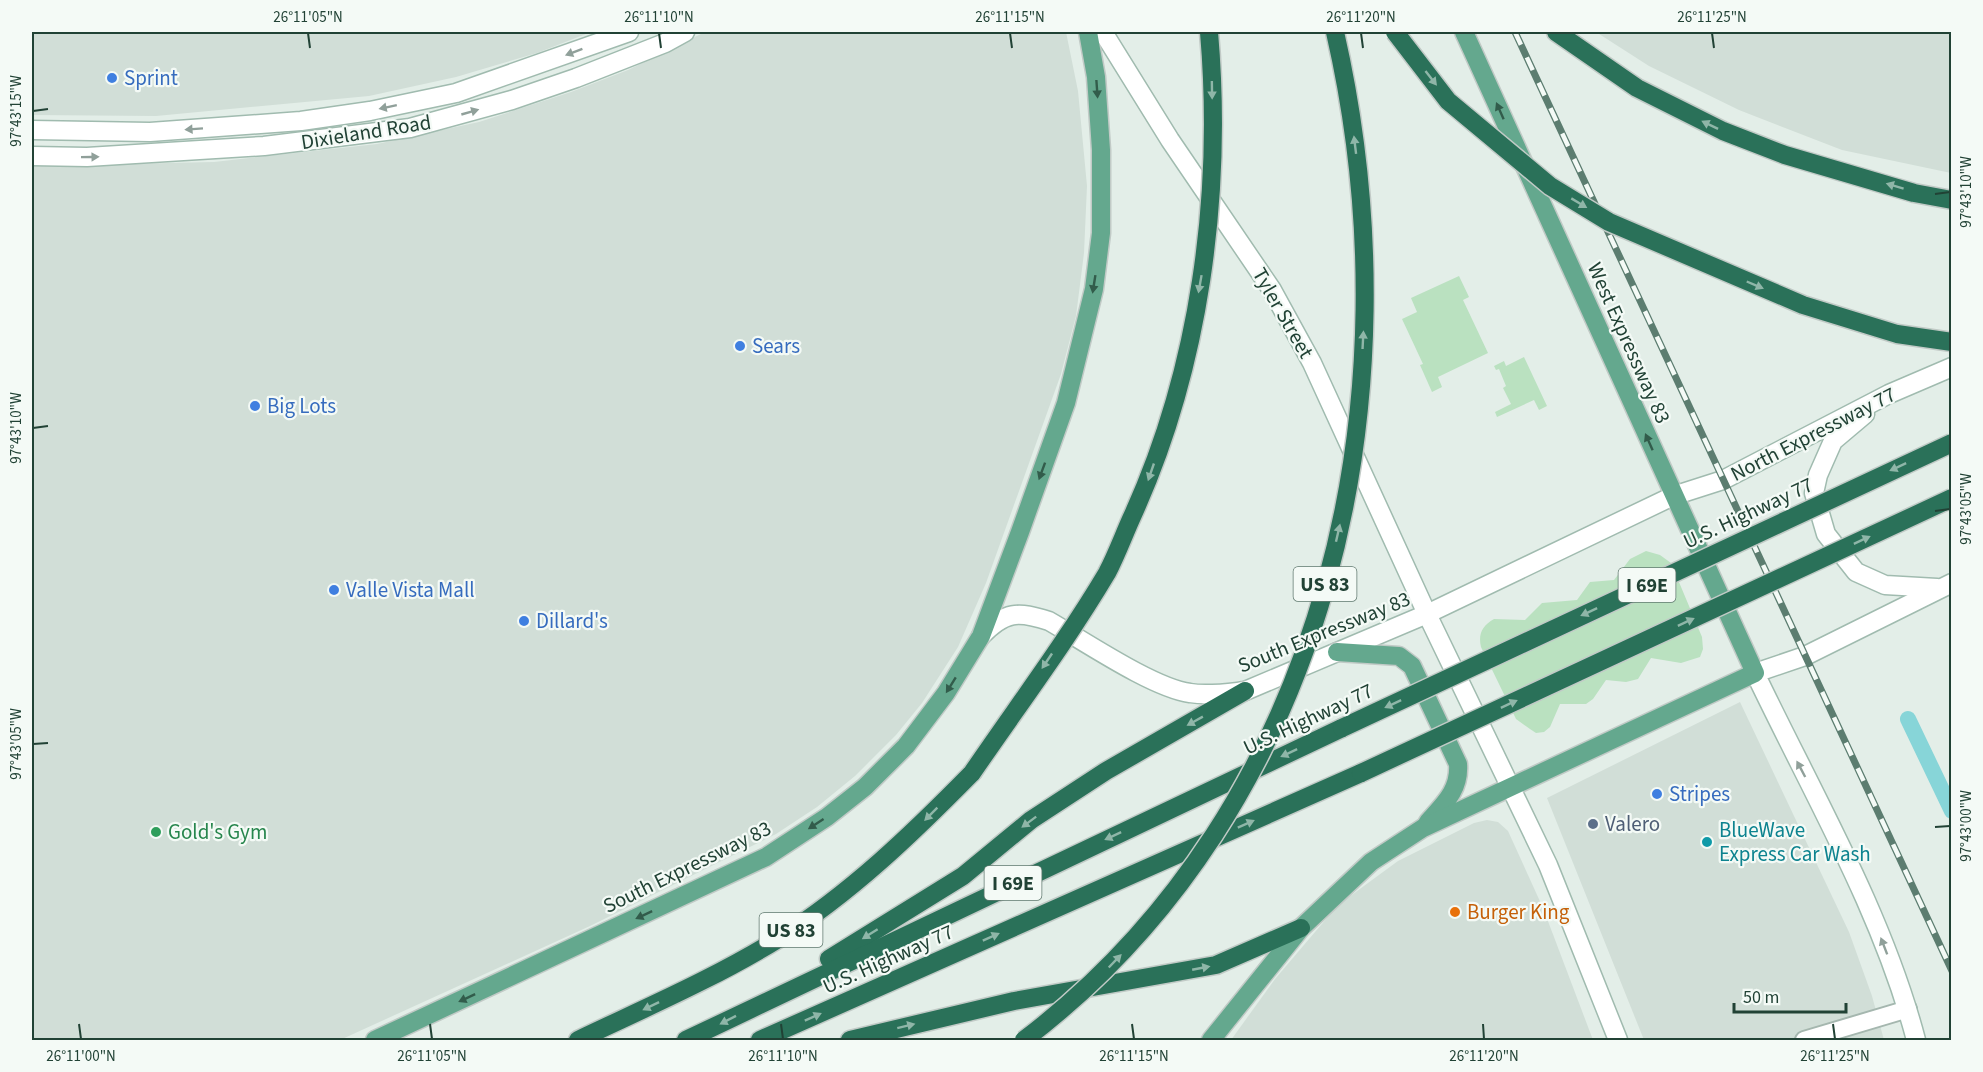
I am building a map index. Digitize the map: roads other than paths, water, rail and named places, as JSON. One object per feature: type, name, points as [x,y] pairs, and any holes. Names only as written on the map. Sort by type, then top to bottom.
[{"type":"highway","name":"US 83","points":[[578,1041],[678,993],[778,939],[844,892],[914,832],[972,773],[1107,572],[1144,491],[1185,364],[1201,278],[1214,147],[1209,32]]},
{"type":"highway","name":"US 83","points":[[1024,1041],[1111,965],[1141,934],[1193,870],[1235,805],[1271,736],[1316,617],[1336,539],[1350,469],[1360,389],[1364,319],[1364,259],[1359,175],[1335,32]]},
{"type":"highway","points":[[1395,32],[1448,101],[1550,186],[1609,222],[1803,305],[1897,334],[1952,342]]},
{"type":"highway","points":[[1556,32],[1637,88],[1723,131],[1785,155],[1914,193],[1952,200]]},
{"type":"highway","name":"U.S. Highway 77","points":[[686,1041],[758,1004],[1342,728],[1952,443]]},
{"type":"highway","name":"U.S. Highway 77","points":[[760,1041],[1360,773],[1952,498]]},
{"type":"highway","points":[[758,1004],[963,876],[1031,820],[1106,771],[1245,691]]},
{"type":"highway","points":[[850,1041],[1014,1001],[1216,965],[1301,928]]},
{"type":"main road","name":"Dixieland Road","points":[[32,130],[150,132],[301,121],[370,111],[456,93],[629,32]]},
{"type":"main road","name":"Dixieland Road","points":[[32,156],[99,156],[253,147],[410,128],[512,100],[665,43],[685,32]]},
{"type":"main road","points":[[981,636],[1066,404],[1094,289],[1101,233],[1101,150],[1096,77],[1088,32]]},
{"type":"main road","name":"Tyler Street","points":[[1103,32],[1170,141],[1272,290],[1312,363],[1427,614],[1559,890],[1618,1041]]},
{"type":"main road","name":"West Expressway 83","points":[[1464,32],[1755,673]]},
{"type":"main road","name":"North Expressway 77","points":[[1673,496],[1723,480],[1889,394],[1952,367]]},
{"type":"main road","points":[[1889,394],[1833,441],[1818,475],[1814,493],[1826,534],[1856,572],[1885,585],[1946,585]]},
{"type":"main road","name":"South Expressway 83","points":[[375,1041],[766,857],[827,817],[865,787],[906,746],[946,693],[981,636],[1003,617],[1028,614],[1049,621],[1168,688],[1190,694],[1245,691],[1427,614],[1673,496]]},
{"type":"main road","points":[[1211,1041],[1301,928],[1371,862],[1423,828],[1755,673],[1805,656],[1946,585]]},
{"type":"main road","points":[[1337,652],[1399,656],[1412,666],[1458,764],[1459,775],[1452,796],[1423,828]]},
{"type":"main road","points":[[1755,673],[1830,824],[1877,930],[1908,1008],[1916,1041]]},
{"type":"street","points":[[1804,1041],[1908,1008]]},
{"type":"waterway","points":[[1908,719],[1952,811]]},
{"type":"railway","points":[[1515,32],[1952,971]]},
{"type":"place","name":"Sprint","points":[[112,78]]},
{"type":"place","name":"Sears","points":[[740,346]]},
{"type":"place","name":"Big Lots","points":[[255,406]]},
{"type":"place","name":"Valle Vista Mall","points":[[334,590]]},
{"type":"place","name":"Dillard's","points":[[524,621]]},
{"type":"place","name":"Stripes","points":[[1657,794]]},
{"type":"place","name":"Valero","points":[[1593,824]]},
{"type":"place","name":"Gold's Gym","points":[[156,832]]},
{"type":"place","name":"BlueWave Express Car Wash","points":[[1707,842]]},
{"type":"place","name":"Burger King","points":[[1455,912]]}]
